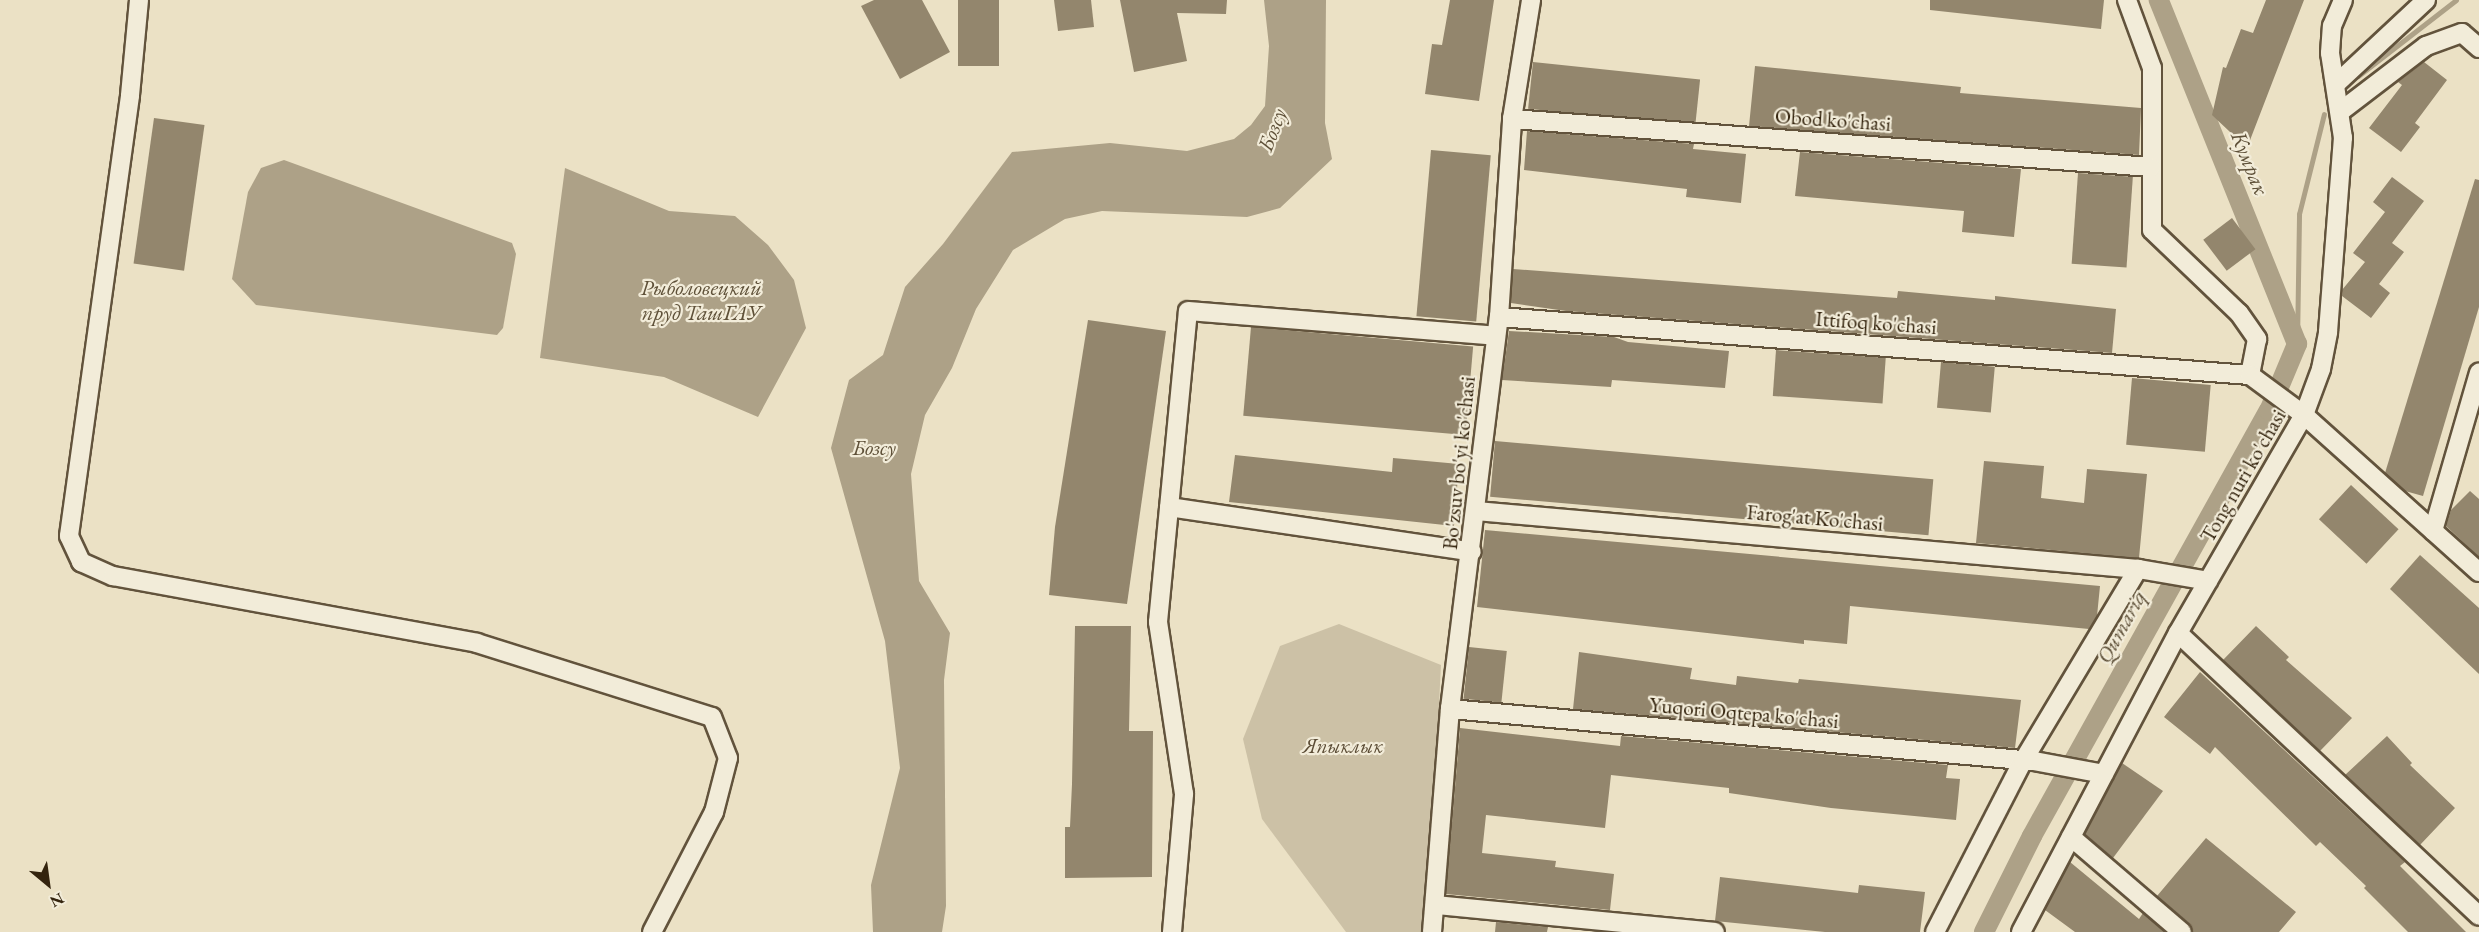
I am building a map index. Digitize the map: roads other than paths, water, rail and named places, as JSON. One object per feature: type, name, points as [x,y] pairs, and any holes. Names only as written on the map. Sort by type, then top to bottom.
[{"type":"street","points":[[139,0],[130,96],[69,536],[81,562],[113,576],[477,643],[712,717],[728,758],[714,812],[652,932]]},
{"type":"street","name":"Bo'zsuv bo'yi ko'chasi","points":[[1432,932],[1436,905],[1450,709],[1472,552],[1499,317],[1512,119],[1531,0]]},
{"type":"street","points":[[2127,0],[2152,68],[2152,230],[2239,313],[2257,339],[2250,375],[2298,411],[2479,572]]},
{"type":"street","name":"Tong nuri ko'chasi","points":[[2021,932],[2320,369],[2328,332],[2343,138],[2341,111],[2330,53],[2332,26],[2343,0]]},
{"type":"street","points":[[2336,84],[2426,0]]},
{"type":"street","points":[[2341,111],[2426,46],[2462,33],[2479,48]]},
{"type":"street","name":"Obod ko'chasi","points":[[1512,119],[2151,167]]},
{"type":"street","points":[[1172,932],[1184,794],[1158,622],[1188,311],[1496,336]]},
{"type":"street","name":"Ittifoq ko'chasi","points":[[1499,317],[2250,375]]},
{"type":"street","points":[[2433,531],[2479,373]]},
{"type":"street","points":[[1169,507],[1472,552]]},
{"type":"street","name":"Farog'at Ko'chasi","points":[[1476,511],[2144,570],[2208,580]]},
{"type":"street","points":[[1935,932],[2029,761],[2144,570]]},
{"type":"street","points":[[2178,633],[2479,916]]},
{"type":"street","name":"Yuqori Oqtepa ko'chasi","points":[[1450,709],[2029,761],[2104,774]]},
{"type":"street","points":[[2071,837],[2182,932]]},
{"type":"street","points":[[1436,905],[1715,932]]},
{"type":"water","name":"Бозсу","points":[[1264,0],[1326,0],[1325,123],[1332,159],[1280,208],[1247,217],[1102,211],[1065,219],[1013,250],[976,309],[952,368],[925,415],[911,474],[919,581],[950,633],[944,680],[946,906],[942,932],[873,932],[871,885],[900,768],[885,641],[831,448],[849,380],[883,355],[905,287],[943,244],[1012,152],[1110,143],[1187,151],[1234,139],[1251,125],[1265,106],[1269,46]]},
{"type":"water","points":[[284,160],[512,243],[516,254],[503,328],[497,335],[256,305],[232,279],[248,192],[261,168]]},
{"type":"water","name":"Рыболовецкий пруд ТашГАУ","points":[[565,168],[669,211],[735,216],[768,245],[794,280],[806,328],[758,417],[664,377],[540,358]]},
{"type":"waterway","name":"Qumariq","points":[[1984,932],[2032,836],[2269,411],[2297,344],[2159,0]]},
{"type":"waterway","points":[[2358,76],[2456,0]]},
{"type":"waterway","points":[[2297,344],[2299,214],[2324,114]]},
{"type":"water label","name":"Кумрак","points":[[2250,163]]},
{"type":"park label","name":"Япыклык","points":[[1343,746]]}]
